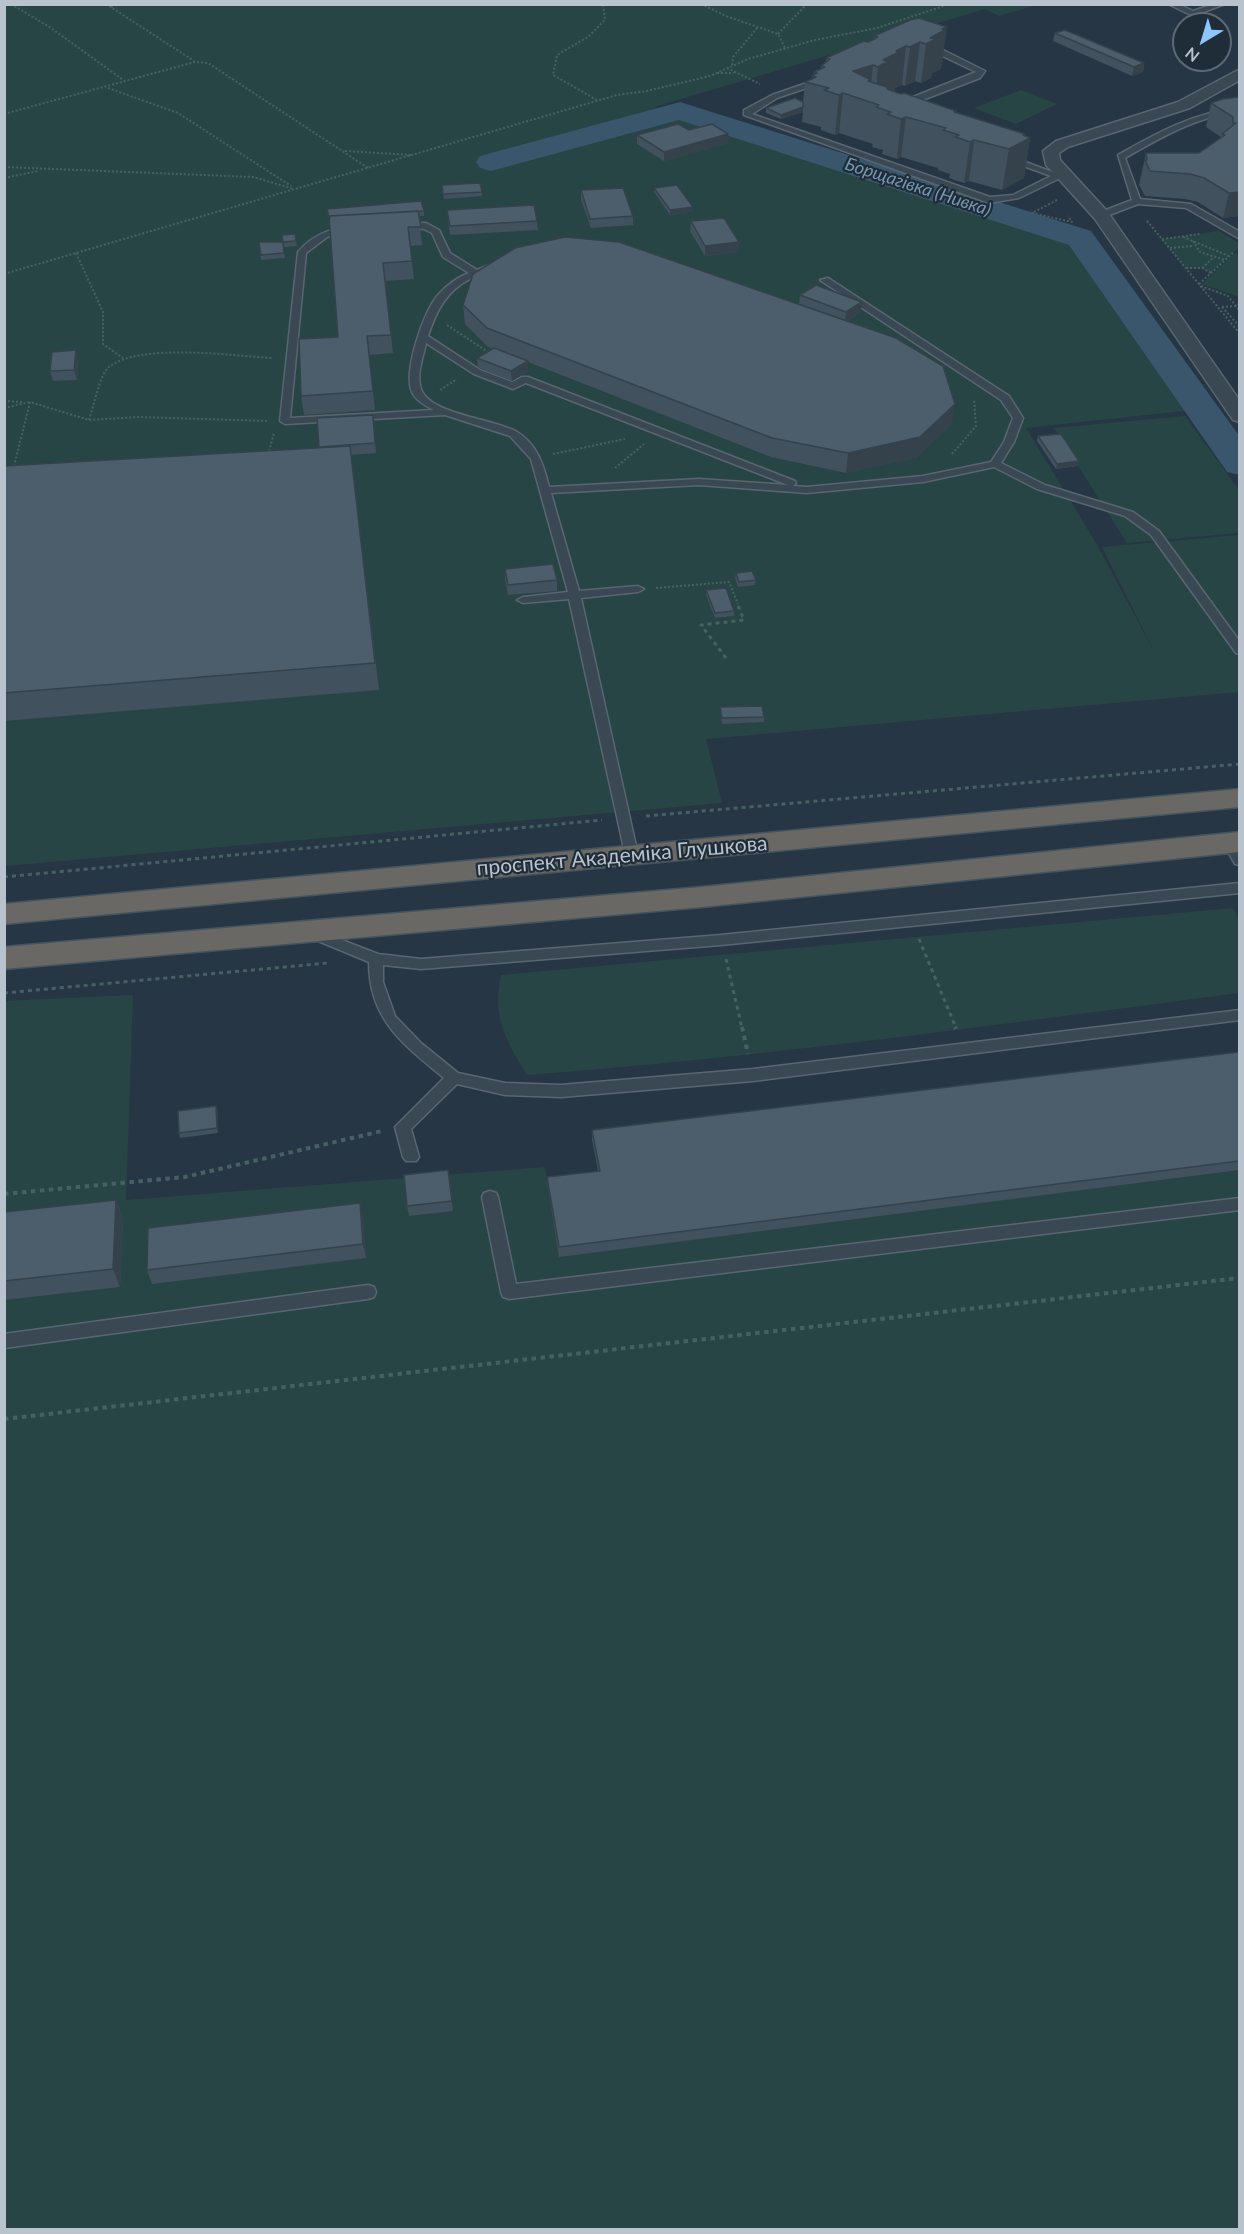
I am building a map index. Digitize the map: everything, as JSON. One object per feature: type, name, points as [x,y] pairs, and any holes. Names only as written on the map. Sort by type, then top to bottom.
[{"type":"highway","name":"проспект Академіка Глушкова","points":[[4,914],[1239,798]]},
{"type":"highway","points":[[4,958],[303,930],[637,903],[1045,864],[1236,849]]},
{"type":"street","points":[[1239,74],[1184,105],[1062,144],[1051,151],[1052,161],[1061,179],[1101,215],[1233,397],[1239,416]]},
{"type":"lane","points":[[1171,4],[1193,14],[1222,4]]},
{"type":"lane","points":[[893,111],[896,107],[977,76],[981,71],[936,50],[915,50]]},
{"type":"lane","points":[[836,75],[777,94],[751,109],[747,112],[748,115],[989,200],[1000,201],[1016,198],[1061,179]]},
{"type":"lane","points":[[1137,201],[1121,157],[1177,126],[1220,110],[1239,110]]},
{"type":"lane","points":[[1002,155],[1061,179]]},
{"type":"lane","points":[[1101,215],[1137,201],[1188,206],[1239,236]]},
{"type":"lane","points":[[1226,228],[1239,224]]},
{"type":"lane","points":[[387,226],[426,226],[436,232],[446,255],[477,274]]},
{"type":"lane","points":[[365,228],[331,231],[311,241],[302,252],[285,421],[446,412]]},
{"type":"lane","points":[[499,264],[465,278],[441,297],[430,316],[423,337],[414,379],[417,393],[428,403],[446,412],[514,434],[536,458],[573,595],[632,855]]},
{"type":"lane","points":[[825,280],[1005,398],[1018,418],[1009,442],[995,464]]},
{"type":"lane","points":[[423,337],[477,372],[513,386],[525,379],[807,490]]},
{"type":"lane","points":[[545,490],[699,482],[807,490],[923,479],[995,464],[1041,487],[1129,514],[1155,532],[1239,651]]},
{"type":"lane","points":[[523,600],[638,589]]},
{"type":"lane","points":[[303,930],[376,959],[421,964],[721,940],[1239,888]]},
{"type":"lane","points":[[376,959],[376,982],[389,1017],[416,1047],[454,1078],[505,1089],[561,1091],[753,1075],[1239,1015]]},
{"type":"lane","points":[[411,1157],[403,1127],[454,1078]]},
{"type":"lane","points":[[490,1197],[510,1292],[1239,1204]]},
{"type":"lane","points":[[4,1341],[368,1292]]},
{"type":"path","points":[[11,4],[51,28],[127,82]]},
{"type":"path","points":[[106,4],[195,62]]},
{"type":"path","points":[[110,7],[119,4]]},
{"type":"path","points":[[598,100],[553,75],[557,55],[588,37],[605,20],[603,4]]},
{"type":"path","points":[[701,4],[778,34],[785,48]]},
{"type":"path","points":[[778,34],[807,4]]},
{"type":"path","points":[[4,274],[369,169],[598,100],[647,91],[716,73],[748,58],[815,40],[877,28],[950,4]]},
{"type":"path","points":[[732,66],[733,57],[758,27]]},
{"type":"path","points":[[4,114],[195,62],[208,63],[369,169]]},
{"type":"path","points":[[716,73],[737,73],[727,68]]},
{"type":"path","points":[[108,87],[178,113],[295,189]]},
{"type":"path","points":[[342,151],[416,155]]},
{"type":"path","points":[[4,167],[253,177],[295,189]]},
{"type":"path","points":[[4,178],[44,170]]},
{"type":"path","points":[[1061,179],[1057,200],[1062,207]]},
{"type":"path","points":[[1057,200],[1032,213],[1072,222],[1067,214]]},
{"type":"path","points":[[1142,214],[1199,285],[1239,327]]},
{"type":"path","points":[[1181,236],[1229,256]]},
{"type":"path","points":[[1192,241],[1193,246],[1200,252],[1225,260]]},
{"type":"path","points":[[1170,248],[1193,246]]},
{"type":"path","points":[[1199,285],[1234,252],[1239,254]]},
{"type":"path","points":[[76,253],[103,312],[103,344],[123,358]]},
{"type":"path","points":[[1202,268],[1213,258]]},
{"type":"path","points":[[1186,268],[1202,268],[1211,273]]},
{"type":"path","points":[[1199,285],[1228,296],[1239,311]]},
{"type":"path","points":[[1218,307],[1236,306],[1239,303]]},
{"type":"path","points":[[1222,307],[1239,334]]},
{"type":"path","points":[[430,316],[495,355]]},
{"type":"path","points":[[1230,320],[1239,320]]},
{"type":"path","points":[[90,420],[106,369],[123,358],[165,352],[261,356],[291,362]]},
{"type":"path","points":[[951,455],[976,426],[973,389]]},
{"type":"path","points":[[4,401],[30,402],[90,420],[138,417],[285,421]]},
{"type":"path","points":[[4,408],[30,402]]},
{"type":"path","points":[[12,474],[30,402]]},
{"type":"path","points":[[266,460],[274,433],[285,421]]},
{"type":"path","points":[[536,458],[658,431]]},
{"type":"path","points":[[594,487],[658,431]]},
{"type":"path","points":[[638,589],[729,582],[744,620],[701,625],[726,658]]},
{"type":"path","points":[[912,921],[964,1050]]},
{"type":"path","points":[[721,940],[753,1075]]},
{"type":"path","points":[[4,993],[334,963]]},
{"type":"path","points":[[4,1194],[185,1177],[403,1127]]},
{"type":"path","points":[[4,1419],[1239,1278]]},
{"type":"green space","points":[[4,5],[1037,5],[999,16],[985,9],[654,107],[1076,240],[1193,410],[1026,428],[1096,543],[1156,655],[1102,547],[1239,535],[1239,692],[706,739],[722,803],[5,866]]},
{"type":"green space","points":[[1021,90],[1057,104],[1016,124],[974,108]]},
{"type":"green space","points":[[1219,231],[1239,243],[1239,247],[1211,273],[1202,268],[1186,268],[1162,239]]},
{"type":"green space","points":[[1235,253],[1239,255],[1239,297],[1202,284]]},
{"type":"green space","points":[[1185,416],[1239,490],[1239,533],[1127,543],[1054,428]]},
{"type":"green space","points":[[1233,908],[1239,921],[1239,993],[795,1049],[527,1075],[512,1050],[499,1015],[501,975]]},
{"type":"green space","points":[[133,995],[126,1200],[545,1167],[548,1187],[1239,1062],[1239,2229],[5,2229],[4,1001]]},
{"type":"building","points":[[919,18],[947,27],[930,38],[936,39],[926,44],[920,42],[910,47],[906,46],[883,60],[889,62],[878,67],[873,65],[853,71],[871,80],[868,81],[890,88],[887,89],[1025,134],[1023,135],[1030,138],[1009,149],[974,140],[970,142],[955,137],[959,135],[943,130],[946,128],[906,117],[901,119],[887,114],[891,112],[876,107],[879,105],[843,93],[839,95],[824,90],[829,88],[805,82],[816,77],[812,76],[817,73],[814,72],[825,67],[821,66],[830,59],[826,58],[864,41],[868,42],[878,37],[874,36]]},
{"type":"building","points":[[1065,30],[1144,63],[1134,67],[1055,33]]},
{"type":"building","points":[[1239,97],[1239,192],[1229,193],[1204,178],[1190,174],[1150,171],[1145,160],[1147,160],[1146,153],[1199,153],[1225,135],[1222,134],[1236,123],[1233,123],[1233,117],[1211,103]]},
{"type":"building","points":[[795,98],[803,102],[803,107],[781,115],[766,108]]},
{"type":"building","points":[[678,124],[689,130],[712,124],[728,134],[664,152],[637,135]]},
{"type":"building","points":[[480,183],[482,192],[443,194],[442,185]]},
{"type":"building","points":[[677,185],[693,207],[670,210],[654,188]]},
{"type":"building","points":[[623,188],[633,216],[590,219],[581,190]]},
{"type":"building","points":[[421,201],[424,211],[329,216],[329,218],[327,209]]},
{"type":"building","points":[[534,205],[537,221],[450,226],[447,210]]},
{"type":"building","points":[[418,211],[421,227],[408,227],[412,261],[383,263],[391,335],[367,336],[373,391],[301,396],[299,339],[338,337],[329,216]]},
{"type":"building","points":[[724,218],[739,242],[705,246],[691,221]]},
{"type":"building","points":[[295,234],[296,241],[283,242],[282,235]]},
{"type":"building","points":[[565,237],[619,242],[896,338],[943,366],[955,404],[920,437],[848,453],[772,438],[487,328],[463,305],[473,274],[515,248]]},
{"type":"building","points":[[259,242],[283,242],[284,253],[261,255]]},
{"type":"building","points":[[816,285],[862,302],[846,312],[800,295]]},
{"type":"building","points":[[494,348],[528,361],[511,371],[477,358]]},
{"type":"building","points":[[76,350],[74,370],[50,371],[52,352]]},
{"type":"building","points":[[373,415],[375,443],[319,447],[317,418]]},
{"type":"building","points":[[1061,434],[1079,461],[1057,464],[1038,436]]},
{"type":"building","points":[[350,446],[375,663],[4,693],[4,466]]},
{"type":"building","points":[[553,564],[557,580],[508,585],[505,569]]},
{"type":"building","points":[[752,571],[756,580],[739,582],[736,573]]},
{"type":"building","points":[[726,588],[734,611],[715,613],[706,590]]},
{"type":"building","points":[[762,706],[764,717],[722,718],[720,707]]},
{"type":"building","points":[[1239,1052],[1239,1161],[559,1247],[547,1177],[600,1171],[592,1130]]},
{"type":"building","points":[[216,1106],[217,1128],[179,1133],[178,1111]]},
{"type":"building","points":[[448,1170],[452,1201],[407,1206],[404,1175]]},
{"type":"building","points":[[116,1200],[113,1269],[4,1281],[4,1212]]},
{"type":"building","points":[[360,1203],[363,1244],[147,1270],[148,1228]]},
{"type":"waterway","name":"Борщагівка (Нивка)","points":[[491,162],[680,111],[1080,238],[1240,464]]}]
